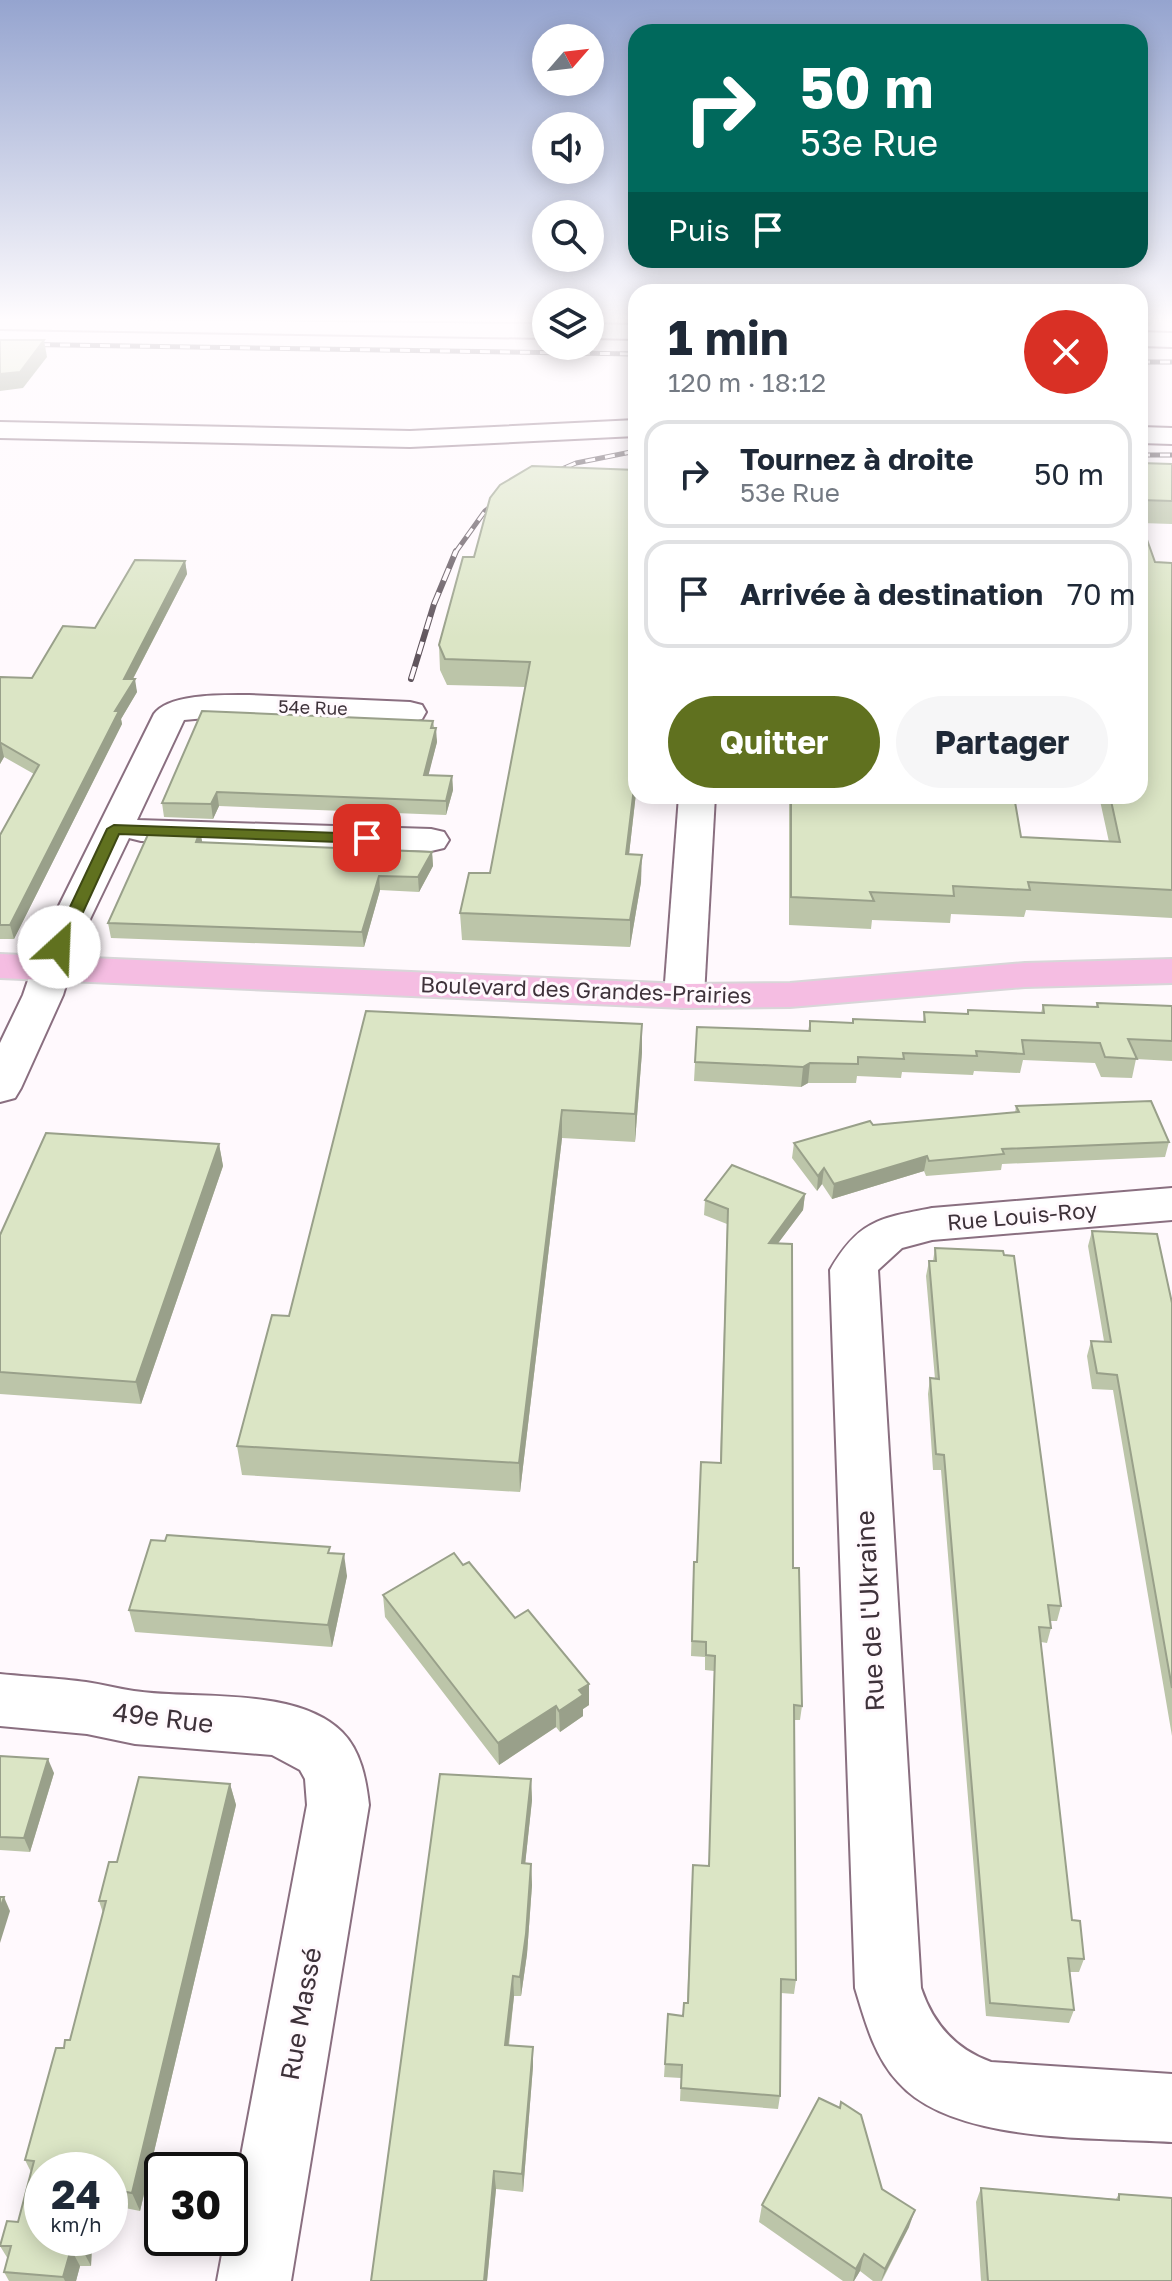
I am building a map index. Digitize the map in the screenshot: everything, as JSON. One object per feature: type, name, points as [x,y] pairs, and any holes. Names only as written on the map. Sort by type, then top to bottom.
[{"type":"main road","name":"Boulevard des Grandes-Prairies","points":[[0,966],[684,996],[790,995],[1025,975],[1172,971]]},
{"type":"street","points":[[0,430],[425,439],[628,428]]},
{"type":"street","points":[[1148,435],[1172,436]]},
{"type":"street","name":"54e Rue","points":[[114,829],[171,714],[182,708],[216,705],[410,712]]},
{"type":"street","points":[[684,996],[696,804]]},
{"type":"street","points":[[0,1088],[52,968],[60,942],[114,829],[431,840]]},
{"type":"street","name":"Rue Louis-Roy","points":[[874,1241],[901,1230],[932,1224],[1172,1204]]},
{"type":"street","name":"Rue de l'Ukraine","points":[[874,1241],[862,1252],[854,1270],[888,1988],[900,2026],[922,2059],[952,2082],[991,2096],[1172,2108]]},
{"type":"street","name":"49e Rue","points":[[0,1700],[87,1708],[135,1718],[272,1728],[299,1736],[321,1751]]},
{"type":"street","name":"Rue Massé","points":[[254,2281],[338,1805],[335,1774],[321,1751]]},
{"type":"building","points":[[1148,463],[1172,464],[1172,501],[1148,500]]},
{"type":"building","points":[[532,466],[628,470],[628,804],[632,804],[626,854],[642,855],[630,920],[460,913],[469,873],[490,873],[530,662],[445,659],[439,645],[463,557],[474,557],[490,498],[500,485]]},
{"type":"building","points":[[1148,542],[1155,562],[1172,563],[1172,890],[1028,882],[1030,890],[953,886],[954,896],[870,892],[874,901],[791,897],[791,804],[1015,804],[1021,837],[1120,842],[1112,804],[1148,804]]},
{"type":"building","points":[[135,560],[185,561],[124,679],[135,679],[115,711],[119,711],[10,925],[0,925],[0,835],[39,765],[0,744],[0,677],[32,678],[63,626],[95,628]]},
{"type":"building","points":[[202,711],[433,721],[431,728],[436,728],[424,775],[452,776],[446,801],[217,792],[211,804],[162,803]]},
{"type":"building","points":[[150,830],[200,831],[196,842],[432,852],[418,877],[379,876],[362,932],[108,923]]},
{"type":"building","points":[[1097,1003],[1172,1006],[1172,1041],[1128,1039],[1137,1059],[1105,1057],[1100,1043],[1022,1040],[1024,1054],[976,1051],[977,1056],[903,1053],[904,1059],[858,1057],[858,1064],[810,1063],[803,1067],[695,1062],[697,1027],[810,1031],[810,1021],[925,1022],[924,1012],[1044,1013],[1043,1005],[1098,1007]]},
{"type":"building","points":[[366,1011],[642,1024],[635,1114],[562,1110],[519,1463],[237,1446],[272,1315],[289,1316]]},
{"type":"building","points":[[1151,1101],[1169,1142],[1002,1149],[1004,1154],[929,1161],[927,1156],[834,1184],[824,1168],[818,1176],[794,1143],[870,1121],[873,1125],[1019,1112],[1016,1106]]},
{"type":"building","points":[[46,1133],[219,1144],[136,1382],[0,1372],[0,1235]]},
{"type":"building","points":[[732,1165],[805,1194],[769,1243],[792,1244],[793,1568],[799,1568],[802,1706],[794,1705],[796,1980],[781,1979],[780,2096],[681,2088],[682,2065],[665,2064],[668,2014],[683,2016],[684,2003],[688,2003],[693,1865],[709,1866],[715,1656],[706,1655],[706,1642],[692,1641],[694,1562],[697,1562],[701,1462],[721,1463],[728,1209],[705,1200]]},
{"type":"building","points":[[1092,1231],[1157,1234],[1172,1303],[1172,1688],[1117,1375],[1097,1373],[1091,1341],[1111,1342]]},
{"type":"building","points":[[935,1248],[1003,1251],[1004,1255],[1014,1256],[1061,1606],[1048,1605],[1051,1628],[1039,1627],[1072,1920],[1080,1921],[1084,1959],[1068,1958],[1074,2010],[990,2003],[944,1455],[936,1454],[930,1378],[939,1379],[929,1261],[936,1261]]},
{"type":"building","points":[[167,1535],[330,1547],[328,1553],[344,1554],[328,1625],[129,1610],[151,1540],[165,1541]]},
{"type":"building","points":[[454,1553],[463,1565],[469,1562],[515,1618],[528,1610],[589,1684],[579,1690],[583,1695],[559,1711],[556,1706],[498,1743],[383,1595]]},
{"type":"building","points":[[0,1756],[48,1759],[24,1838],[0,1837]]},
{"type":"building","points":[[440,1774],[531,1779],[522,1863],[531,1864],[526,1934],[520,1977],[513,1976],[505,2045],[533,2047],[522,2174],[494,2171],[484,2281],[371,2281]]},
{"type":"building","points":[[139,1777],[230,1784],[132,2193],[128,2192],[128,2152],[27,2152],[56,2048],[64,2048],[65,2040],[70,2040],[106,1901],[99,1901],[109,1862],[117,1862]]},
{"type":"building","points":[[819,2098],[840,2108],[841,2102],[861,2115],[882,2189],[915,2210],[885,2269],[864,2254],[856,2269],[762,2205]]},
{"type":"building","points":[[981,2188],[1119,2200],[1119,2194],[1172,2198],[1172,2281],[988,2281]]},
{"type":"building","points":[[24,2199],[24,2256],[69,2256],[63,2277],[4,2272],[11,2246],[0,2246],[7,2221],[18,2222]]},
{"type":"railway","points":[[548,475],[576,463],[628,453]]},
{"type":"railway","points":[[1148,455],[1172,455]]},
{"type":"railway","points":[[455,552],[485,511],[505,496]]},
{"type":"railway","points":[[411,679],[434,604],[455,552]]},
{"type":"route","points":[[59,947],[114,829],[367,838]]}]
